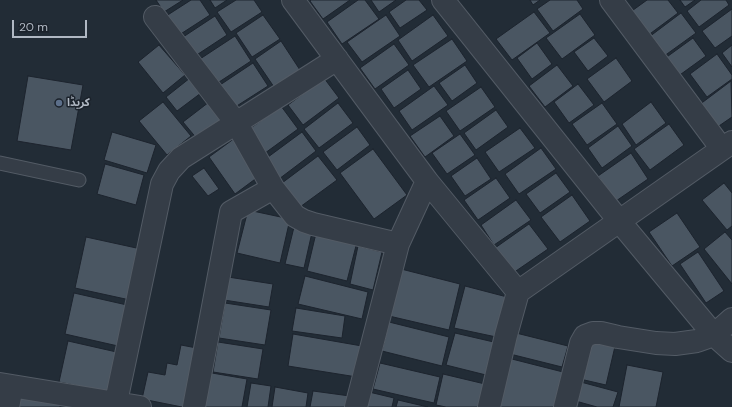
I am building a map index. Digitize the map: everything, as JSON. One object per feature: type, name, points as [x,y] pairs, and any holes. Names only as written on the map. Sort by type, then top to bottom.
[{"type":"street","points":[[293,0],[427,181],[518,292]]},
{"type":"street","points":[[443,0],[620,222],[714,335],[732,351]]},
{"type":"street","points":[[489,407],[518,292],[727,146],[611,0]]},
{"type":"street","points":[[155,17],[237,124],[273,188],[295,216],[304,221],[398,244]]},
{"type":"street","points":[[8,407],[6,385],[128,405],[162,184],[169,171],[181,158],[337,60]]},
{"type":"street","points":[[356,407],[398,244],[427,181]]},
{"type":"street","points":[[194,407],[231,212],[273,188]]},
{"type":"street","points":[[565,407],[581,343],[585,336],[593,333],[601,333],[648,342],[675,344],[696,341],[714,335],[732,319]]},
{"type":"lane","points":[[0,163],[79,180]]},
{"type":"building","points":[[156,0],[183,0],[164,12]]},
{"type":"building","points":[[191,0],[200,0],[210,15],[176,37],[163,18]]},
{"type":"building","points":[[210,0],[227,0],[215,8]]},
{"type":"building","points":[[236,0],[254,0],[262,12],[231,32],[217,12]]},
{"type":"building","points":[[350,0],[323,19],[310,1]]},
{"type":"building","points":[[358,0],[365,0],[379,19],[342,44],[327,22]]},
{"type":"building","points":[[371,0],[396,0],[379,12]]},
{"type":"building","points":[[406,0],[419,0],[427,10],[400,28],[389,12]]},
{"type":"building","points":[[530,0],[540,0],[533,5]]},
{"type":"building","points":[[550,0],[577,0],[583,9],[553,31],[537,9]]},
{"type":"building","points":[[647,0],[668,0],[678,13],[647,36],[629,13]]},
{"type":"building","points":[[680,0],[695,0],[685,7]]},
{"type":"building","points":[[701,0],[726,0],[729,5],[699,27],[687,11]]},
{"type":"building","points":[[732,9],[732,36],[715,48],[702,31]]},
{"type":"building","points":[[534,12],[550,33],[512,60],[496,39]]},
{"type":"building","points":[[681,13],[696,33],[660,59],[645,40]]},
{"type":"building","points":[[580,14],[595,35],[562,59],[546,38]]},
{"type":"building","points":[[263,15],[280,39],[252,57],[236,33]]},
{"type":"building","points":[[386,15],[400,36],[362,62],[347,42]]},
{"type":"building","points":[[433,15],[448,36],[412,61],[398,40]]},
{"type":"building","points":[[215,16],[227,35],[189,60],[177,41]]},
{"type":"building","points":[[235,36],[251,61],[216,84],[200,59]]},
{"type":"building","points":[[594,38],[608,56],[588,71],[574,52]]},
{"type":"building","points":[[693,38],[706,56],[677,77],[664,59]]},
{"type":"building","points":[[452,39],[467,61],[429,87],[413,65]]},
{"type":"building","points":[[281,41],[300,70],[274,87],[255,59]]},
{"type":"building","points":[[537,43],[552,64],[532,79],[517,58]]},
{"type":"building","points":[[394,44],[409,65],[375,89],[360,68]]},
{"type":"building","points":[[159,45],[185,75],[163,93],[138,62]]},
{"type":"building","points":[[732,45],[732,67],[722,53]]},
{"type":"building","points":[[717,54],[732,75],[732,79],[707,97],[690,74]]},
{"type":"building","points":[[616,58],[632,81],[604,102],[587,79]]},
{"type":"building","points":[[253,63],[268,86],[232,109],[217,87]]},
{"type":"building","points":[[465,65],[477,83],[452,101],[439,83]]},
{"type":"building","points":[[557,65],[573,86],[545,107],[529,86]]},
{"type":"building","points":[[408,70],[421,89],[394,108],[381,89]]},
{"type":"building","points":[[28,76],[83,85],[71,150],[17,141]]},
{"type":"building","points":[[190,78],[201,93],[177,111],[166,97]]},
{"type":"building","points":[[324,78],[339,98],[303,125],[288,105]]},
{"type":"building","points":[[731,81],[732,117],[716,128],[699,105]]},
{"type":"building","points":[[578,84],[594,105],[569,123],[554,102]]},
{"type":"building","points":[[434,86],[448,105],[412,130],[399,111]]},
{"type":"building","points":[[481,87],[495,107],[460,131],[446,111]]},
{"type":"building","points":[[213,99],[228,117],[198,140],[183,122]]},
{"type":"building","points":[[163,102],[191,136],[167,155],[139,121]]},
{"type":"building","points":[[651,102],[666,123],[636,145],[622,124]]},
{"type":"building","points":[[338,103],[353,123],[319,148],[304,129]]},
{"type":"building","points":[[602,103],[617,124],[587,145],[572,124]]},
{"type":"building","points":[[281,106],[298,129],[261,156],[244,133]]},
{"type":"building","points":[[496,110],[508,127],[476,150],[464,133]]},
{"type":"building","points":[[440,116],[454,136],[425,157],[410,136]]},
{"type":"building","points":[[669,124],[684,145],[650,170],[634,149]]},
{"type":"building","points":[[618,126],[632,146],[602,168],[588,148]]},
{"type":"building","points":[[357,127],[370,145],[337,170],[323,152]]},
{"type":"building","points":[[520,128],[535,148],[499,172],[485,152]]},
{"type":"building","points":[[112,132],[156,145],[147,173],[104,160]]},
{"type":"building","points":[[302,132],[316,151],[279,179],[264,160]]},
{"type":"building","points":[[460,134],[475,155],[447,174],[432,153]]},
{"type":"building","points":[[235,138],[262,174],[235,194],[209,157]]},
{"type":"building","points":[[541,148],[556,169],[519,194],[505,174]]},
{"type":"building","points":[[373,149],[407,195],[374,219],[340,173]]},
{"type":"building","points":[[631,153],[648,179],[616,201],[598,176]]},
{"type":"building","points":[[318,156],[337,180],[300,207],[282,183]]},
{"type":"building","points":[[477,158],[491,179],[465,196],[451,176]]},
{"type":"building","points":[[105,164],[144,175],[136,205],[97,194]]},
{"type":"building","points":[[204,168],[219,189],[208,196],[192,176]]},
{"type":"building","points":[[556,173],[570,192],[540,213],[526,194]]},
{"type":"building","points":[[496,178],[510,198],[478,220],[464,200]]},
{"type":"building","points":[[724,183],[732,193],[732,226],[727,230],[702,200]]},
{"type":"building","points":[[572,195],[590,221],[560,242],[541,217]]},
{"type":"building","points":[[516,200],[531,220],[494,245],[481,225]]},
{"type":"building","points":[[248,210],[290,219],[280,263],[237,253]]},
{"type":"building","points":[[677,213],[700,247],[672,266],[649,232]]},
{"type":"building","points":[[295,223],[313,228],[304,268],[285,264]]},
{"type":"building","points":[[529,224],[548,249],[513,273],[495,248]]},
{"type":"building","points":[[317,229],[358,238],[347,281],[307,271]]},
{"type":"building","points":[[725,232],[732,240],[732,284],[704,249]]},
{"type":"building","points":[[86,237],[141,249],[130,300],[75,288]]},
{"type":"building","points":[[358,246],[382,252],[373,290],[350,284]]},
{"type":"building","points":[[698,252],[724,291],[706,303],[680,264]]},
{"type":"building","points":[[401,269],[460,284],[449,330],[389,316]]},
{"type":"building","points":[[305,276],[368,292],[362,319],[298,304]]},
{"type":"building","points":[[228,277],[273,284],[269,307],[224,300]]},
{"type":"building","points":[[465,286],[511,298],[501,338],[454,328]]},
{"type":"building","points":[[74,293],[127,305],[118,346],[65,334]]},
{"type":"building","points":[[225,303],[271,310],[265,345],[219,338]]},
{"type":"building","points":[[296,308],[345,316],[342,338],[292,331]]},
{"type":"building","points":[[389,322],[449,337],[442,366],[382,351]]},
{"type":"building","points":[[512,332],[568,346],[562,367],[506,353]]},
{"type":"building","points":[[455,333],[498,343],[490,376],[446,365]]},
{"type":"building","points":[[293,334],[362,346],[357,377],[288,366]]},
{"type":"building","points":[[590,336],[616,342],[606,385],[580,379]]},
{"type":"building","points":[[68,341],[121,353],[113,393],[59,382]]},
{"type":"building","points":[[218,342],[263,349],[258,379],[213,372]]},
{"type":"building","points":[[181,345],[202,349],[191,407],[182,407],[142,399],[148,372],[165,375],[167,363],[177,365]]},
{"type":"building","points":[[504,357],[563,372],[554,407],[491,407]]},
{"type":"building","points":[[380,363],[440,377],[434,403],[373,389]]},
{"type":"building","points":[[627,365],[663,372],[656,407],[619,407]]},
{"type":"building","points":[[206,372],[247,379],[242,407],[200,407]]},
{"type":"building","points":[[443,374],[485,384],[479,407],[446,407],[436,405]]},
{"type":"building","points":[[577,381],[618,392],[613,407],[597,407],[572,400]]},
{"type":"building","points":[[251,383],[271,386],[268,407],[247,407]]},
{"type":"building","points":[[275,387],[308,393],[306,407],[272,407]]},
{"type":"building","points":[[16,391],[61,398],[60,407],[14,407]]},
{"type":"building","points":[[313,391],[350,396],[348,407],[310,407]]},
{"type":"building","points":[[369,392],[394,398],[392,407],[365,407]]},
{"type":"building","points":[[398,400],[428,407],[396,407]]},
{"type":"place","name":"کریڈا","points":[[59,103]]}]
